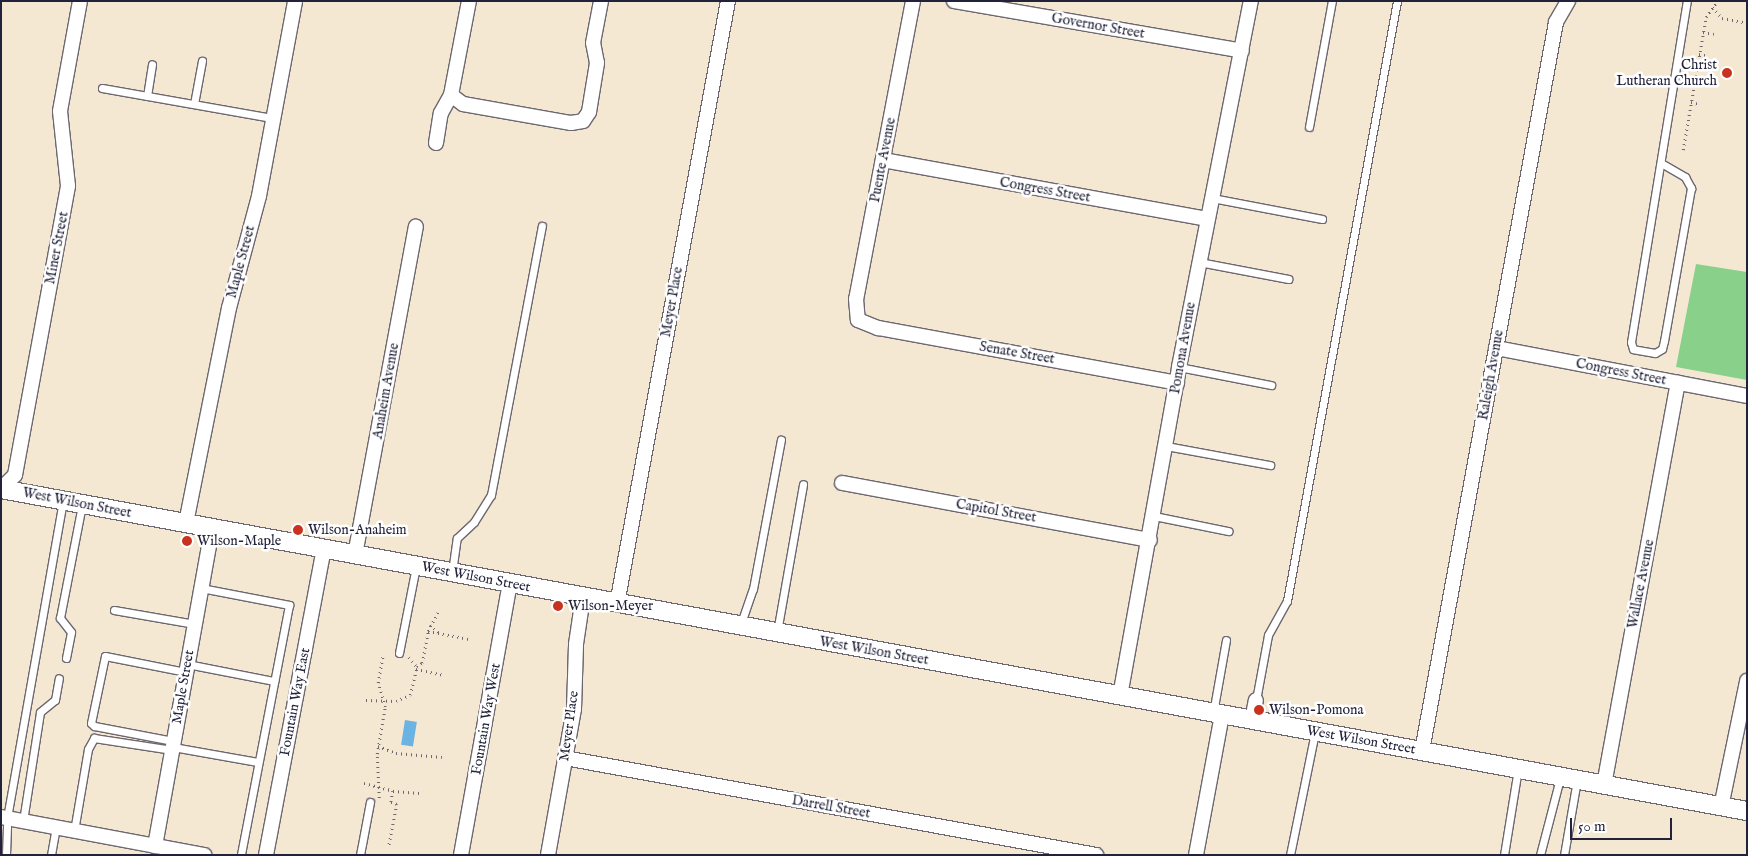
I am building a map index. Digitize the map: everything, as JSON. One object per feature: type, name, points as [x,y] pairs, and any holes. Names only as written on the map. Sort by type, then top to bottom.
[{"type":"street","name":"Miner Street","points":[[1,489],[14,476],[68,186],[60,110],[80,1]]},
{"type":"street","name":"Maple Street","points":[[186,524],[229,308],[259,196],[295,1]]},
{"type":"street","points":[[436,143],[441,113],[451,95],[469,1]]},
{"type":"street","points":[[451,95],[463,104],[570,123],[583,121],[589,112],[597,63],[593,43],[601,1]]},
{"type":"street","name":"Meyer Place","points":[[617,604],[728,1]]},
{"type":"street","name":"Puente Avenue","points":[[858,320],[856,299],[913,1]]},
{"type":"street","name":"Governor Street","points":[[954,1],[1242,51]]},
{"type":"street","name":"Pomona Avenue","points":[[1120,696],[1150,540],[1179,367],[1251,1]]},
{"type":"street","name":"Raleigh Avenue","points":[[1422,751],[1556,22],[1568,1]]},
{"type":"street","name":"Congress Street","points":[[883,160],[1207,219]]},
{"type":"street","name":"Anaheim Avenue","points":[[355,555],[416,227]]},
{"type":"street","name":"Senate Street","points":[[858,320],[878,328],[1176,383]]},
{"type":"street","name":"Congress Street","points":[[1496,348],[1747,396]]},
{"type":"street","name":"Wallace Avenue","points":[[1604,785],[1678,383]]},
{"type":"street","name":"Capitol Street","points":[[842,483],[1150,540]]},
{"type":"street","name":"West Wilson Street","points":[[1,489],[1747,811]]},
{"type":"street","name":"Maple Street","points":[[155,846],[212,528]]},
{"type":"street","name":"Fountain Way East","points":[[266,855],[324,549]]},
{"type":"street","name":"Fountain Way West","points":[[461,855],[510,584]]},
{"type":"street","name":"Meyer Place","points":[[548,855],[574,709],[576,644],[583,597]]},
{"type":"street","points":[[1722,807],[1747,681]]},
{"type":"street","points":[[1252,720],[1256,700]]},
{"type":"street","points":[[1196,855],[1218,714]]},
{"type":"street","name":"Darrell Street","points":[[565,758],[1096,855]]},
{"type":"street","points":[[4,818],[204,855]]},
{"type":"lane","points":[[1309,127],[1332,1]]},
{"type":"lane","points":[[1256,700],[1268,635],[1287,601],[1397,1]]},
{"type":"lane","points":[[1661,163],[1685,177],[1691,188],[1664,341],[1662,349],[1655,353],[1633,349],[1630,342],[1687,1]]},
{"type":"lane","points":[[194,104],[202,61]]},
{"type":"lane","points":[[146,96],[152,64]]},
{"type":"lane","points":[[102,88],[273,118]]},
{"type":"lane","points":[[1212,198],[1322,219]]},
{"type":"lane","points":[[452,573],[457,538],[474,522],[491,495],[542,226]]},
{"type":"lane","points":[[1199,262],[1288,279]]},
{"type":"lane","points":[[1179,367],[1272,385]]},
{"type":"lane","points":[[739,626],[753,589],[781,440]]},
{"type":"lane","points":[[1166,446],[1270,465]]},
{"type":"lane","points":[[777,633],[803,484]]},
{"type":"lane","points":[[6,855],[4,818],[63,501]]},
{"type":"lane","points":[[66,658],[71,632],[60,618],[82,504]]},
{"type":"lane","points":[[1154,516],[1228,531]]},
{"type":"lane","points":[[399,653],[416,566]]},
{"type":"lane","points":[[201,588],[288,605],[240,855]]},
{"type":"lane","points":[[114,610],[195,624]]},
{"type":"lane","points":[[1218,714],[1226,640]]},
{"type":"lane","points":[[258,762],[173,746],[94,726],[91,723],[105,656],[274,681]]},
{"type":"lane","points":[[23,822],[40,712],[55,700],[60,678]]},
{"type":"lane","points":[[1290,855],[1315,732]]},
{"type":"lane","points":[[74,831],[88,750],[94,738],[173,746]]},
{"type":"lane","points":[[1504,855],[1518,769]]},
{"type":"lane","points":[[1540,855],[1560,776]]},
{"type":"lane","points":[[1564,855],[1578,780]]},
{"type":"lane","points":[[360,855],[370,802]]},
{"type":"lane","points":[[51,855],[56,827]]},
{"type":"path","points":[[1682,150],[1706,17],[1717,1]]},
{"type":"path","points":[[1713,6],[1722,18],[1747,23]]},
{"type":"path","points":[[1704,32],[1714,34]]},
{"type":"path","points":[[1699,54],[1709,56]]},
{"type":"path","points":[[1691,102],[1699,104]]},
{"type":"path","points":[[366,700],[404,700],[410,695],[416,668],[422,663],[430,625],[438,612]]},
{"type":"path","points":[[430,625],[438,632]]},
{"type":"path","points":[[428,631],[469,639]]},
{"type":"path","points":[[380,802],[378,746],[384,700],[378,683],[383,654]]},
{"type":"path","points":[[410,657],[416,668],[444,675]]},
{"type":"path","points":[[378,746],[396,753],[442,757]]},
{"type":"path","points":[[364,783],[394,791],[420,793]]},
{"type":"path","points":[[389,846],[397,804],[392,802],[394,791]]},
{"type":"green space","points":[[1696,264],[1747,272],[1747,380],[1676,367]]},
{"type":"water","points":[[405,720],[417,722],[413,747],[401,745]]},
{"type":"place","name":"Christ Lutheran Church","points":[[1727,73]]},
{"type":"place","name":"Wilson-Anaheim","points":[[298,530]]},
{"type":"place","name":"Wilson-Maple","points":[[187,541]]},
{"type":"place","name":"Wilson-Meyer","points":[[558,606]]},
{"type":"place","name":"Wilson-Pomona","points":[[1259,710]]}]
